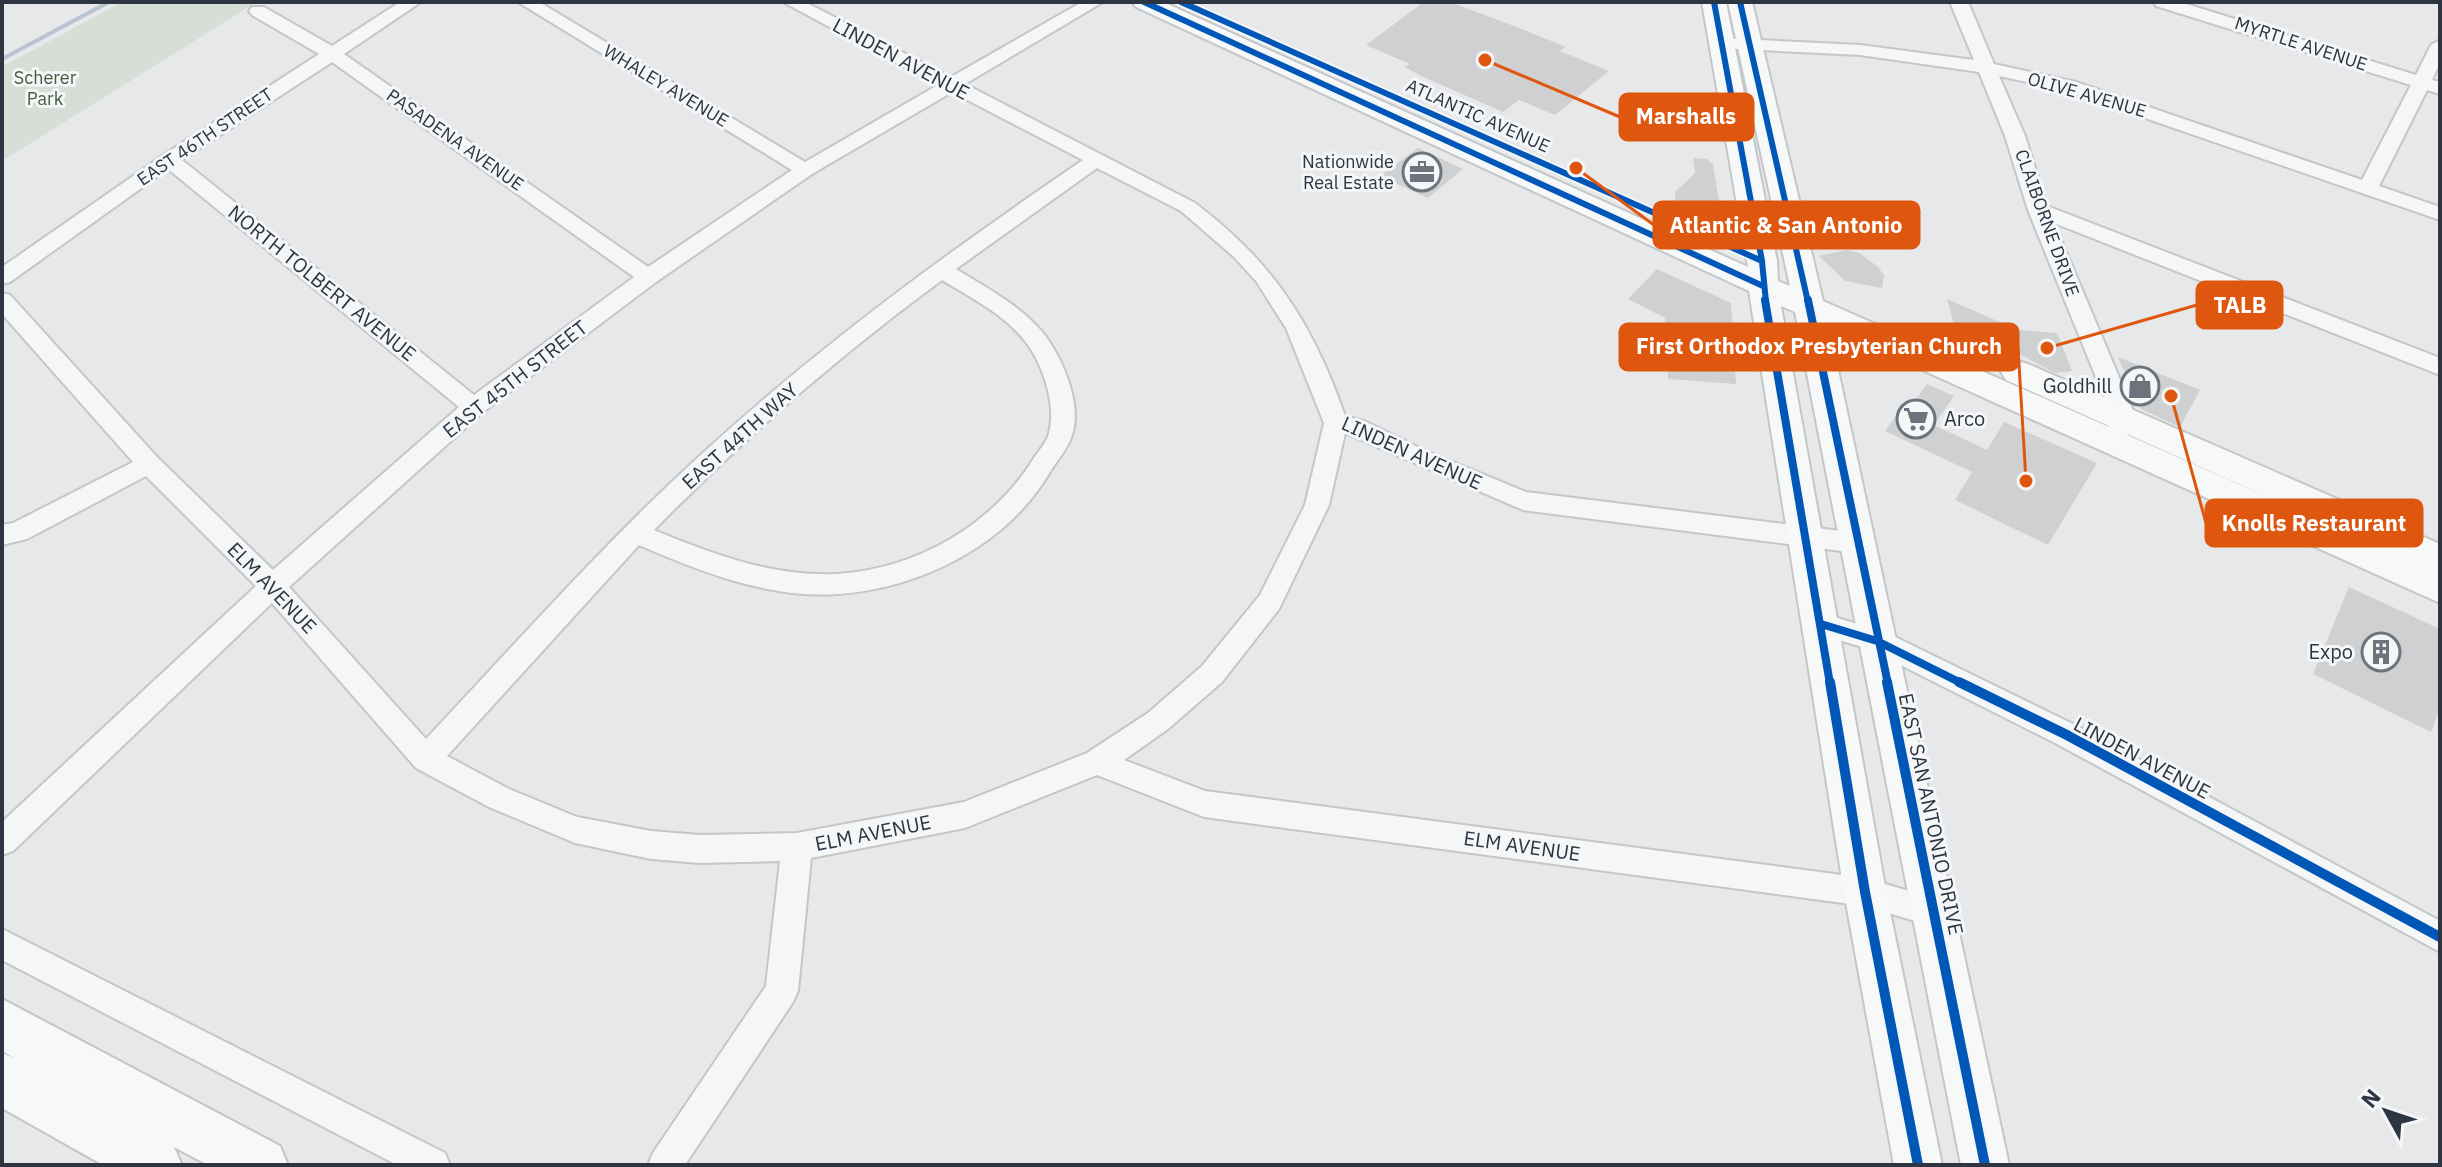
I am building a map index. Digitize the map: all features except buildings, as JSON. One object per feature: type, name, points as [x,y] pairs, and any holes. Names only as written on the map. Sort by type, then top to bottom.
[{"type":"main road","name":"ATLANTIC AVENUE","points":[[1144,2],[2118,431],[2440,589]]},
{"type":"main road","name":"ATLANTIC AVENUE","points":[[1181,2],[1763,274]]},
{"type":"main road","points":[[1714,2],[1763,274],[1804,538],[1865,892],[1918,1165]]},
{"type":"main road","name":"EAST SAN ANTONIO DRIVE","points":[[1740,2],[1806,292],[1985,1165]]},
{"type":"main road","name":"ATLANTIC AVENUE","points":[[2118,431],[2440,559]]},
{"type":"main road","points":[[2,1024],[261,1165]]},
{"type":"main road","points":[[2,1079],[155,1165]]},
{"type":"street","name":"EAST 46TH STREET","points":[[2,277],[169,160],[412,2]]},
{"type":"street","name":"WHALEY AVENUE","points":[[527,2],[805,170]]},
{"type":"street","name":"LINDEN AVENUE","points":[[792,2],[1188,207],[1225,234],[1260,270],[1302,332],[1336,423],[1356,427],[1417,457],[1523,501],[1857,543]]},
{"type":"street","name":"EAST 45TH STREET","points":[[2,841],[273,586],[474,407],[648,277],[805,170],[1094,2]]},
{"type":"street","name":"CLAIBORNE DRIVE","points":[[1959,2],[2015,136],[2038,210],[2118,431]]},
{"type":"street","name":"MYRTLE AVENUE","points":[[2162,2],[2440,88]]},
{"type":"street","name":"PASADENA AVENUE","points":[[258,11],[332,54],[648,277]]},
{"type":"street","name":"OLIVE AVENUE","points":[[1720,43],[1860,50],[1985,67],[2108,98],[2440,214]]},
{"type":"street","points":[[2368,189],[2440,45]]},
{"type":"street","name":"NORTH TOLBERT AVENUE","points":[[169,160],[474,407]]},
{"type":"street","name":"EAST 44TH WAY","points":[[426,759],[635,533],[752,421],[831,354],[940,269],[1096,160]]},
{"type":"street","points":[[2038,210],[2440,367]]},
{"type":"street","points":[[635,533],[714,567],[769,579],[835,584],[894,575],[968,542],[1023,495],[1061,434],[1061,400],[1054,373],[1037,340],[1008,313],[940,269]]},
{"type":"street","name":"ELM AVENUE","points":[[2,300],[149,464],[273,586],[426,759],[499,798],[575,830],[651,845],[700,849],[797,847],[965,815],[1097,762],[1204,804],[1865,892],[1935,912]]},
{"type":"street","points":[[1097,762],[1158,721],[1212,674],[1270,602],[1317,505],[1336,423]]},
{"type":"street","points":[[2,535],[18,532],[149,464]]},
{"type":"street","name":"LINDEN AVENUE","points":[[1821,624],[1877,641],[2067,735],[2440,937]]},
{"type":"street","points":[[665,1165],[782,991],[797,847]]},
{"type":"street","points":[[2,944],[433,1165]]},
{"type":"green space","name":"Scherer Park","points":[[122,2],[257,2],[2,161],[2,67]]},
{"type":"waterway","points":[[2,59],[109,2]]},
{"type":"cycle path","points":[[1144,2],[1763,286]]},
{"type":"cycle path","points":[[1181,2],[1762,261]]},
{"type":"cycle path","points":[[1714,2],[1762,261],[1763,286],[1865,892],[1918,1165]]},
{"type":"cycle path","points":[[1740,2],[1809,305],[1985,1165]]},
{"type":"cycle path","points":[[1821,624],[1877,641],[2067,735],[2440,937]]},
{"type":"place","name":"Marshalls","points":[[1485,60]]},
{"type":"place","name":"Atlantic & San Antonio","points":[[1576,168]]},
{"type":"place","name":"Nationwide Real Estate","points":[[1422,172]]},
{"type":"place","name":"TALB","points":[[2047,348]]},
{"type":"place","name":"Goldhill","points":[[2140,386]]},
{"type":"place","name":"Knolls Restaurant","points":[[2171,396]]},
{"type":"place","name":"Arco","points":[[1916,419]]},
{"type":"place","name":"First Orthodox Presbyterian Church","points":[[2026,481]]},
{"type":"place","name":"Expo","points":[[2381,652]]}]
